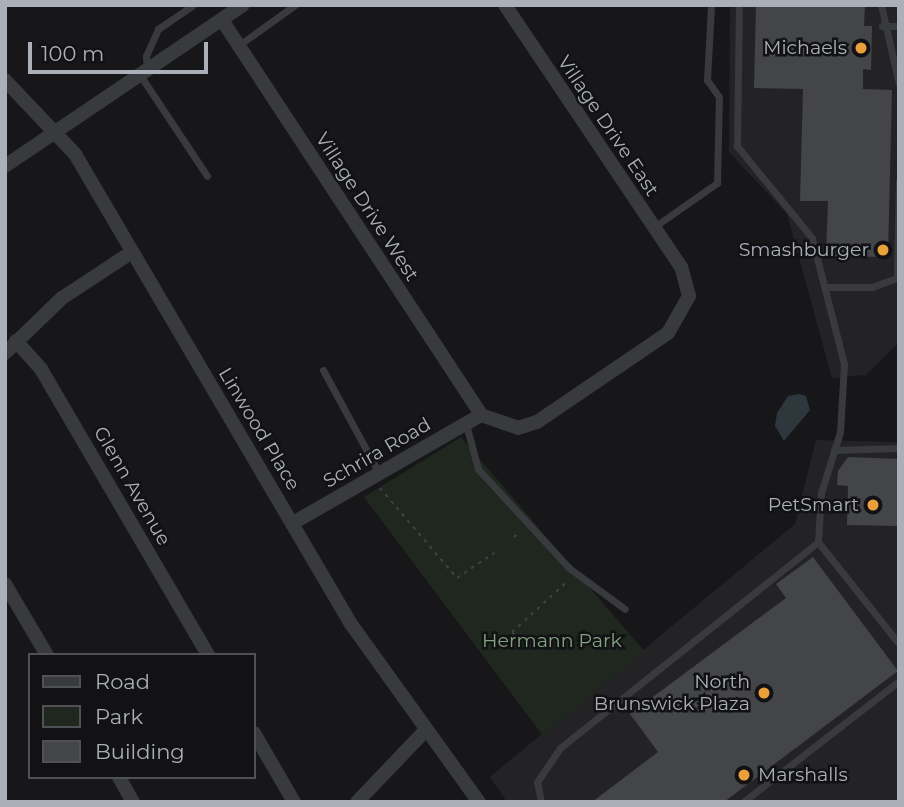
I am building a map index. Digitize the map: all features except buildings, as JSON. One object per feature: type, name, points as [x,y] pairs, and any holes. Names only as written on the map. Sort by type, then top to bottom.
[{"type":"street","points":[[5,166],[243,5]]},
{"type":"street","name":"Village Drive East","points":[[481,415],[518,428],[537,422],[668,333],[689,296],[681,267],[505,5]]},
{"type":"street","name":"Village Drive West","points":[[222,20],[481,415]]},
{"type":"street","name":"Linwood Place","points":[[5,80],[58,130],[351,624],[425,732],[479,802]]},
{"type":"street","points":[[5,353],[62,298],[132,252]]},
{"type":"street","name":"Glenn Avenue","points":[[16,341],[41,369],[207,653]]},
{"type":"street","name":"Schrira Road","points":[[293,523],[385,477],[481,415]]},
{"type":"street","points":[[5,584],[46,653]]},
{"type":"street","points":[[357,802],[425,732]]},
{"type":"street","points":[[256,736],[294,802]]},
{"type":"street","points":[[120,779],[133,802]]},
{"type":"lane","points":[[193,5],[158,29],[146,55],[144,73],[207,176]]},
{"type":"lane","points":[[238,45],[295,5]]},
{"type":"lane","points":[[654,227],[717,183],[719,97],[707,80],[711,5]]},
{"type":"lane","points":[[738,5],[737,146],[812,238],[846,375],[834,450],[821,493],[818,542],[899,644]]},
{"type":"lane","points":[[881,5],[882,26],[899,83]]},
{"type":"lane","points":[[882,26],[899,26]]},
{"type":"lane","points":[[825,287],[872,287],[898,278],[899,181]]},
{"type":"lane","points":[[323,370],[385,477]]},
{"type":"lane","points":[[466,424],[478,469],[569,568],[625,609]]},
{"type":"lane","points":[[834,450],[899,448]]},
{"type":"lane","points":[[541,802],[537,782],[560,748],[818,542]]},
{"type":"lane","points":[[743,802],[899,681]]},
{"type":"path","points":[[385,477],[379,487],[457,578],[494,553]]},
{"type":"path","points":[[514,537],[524,528],[527,531]]},
{"type":"path","points":[[524,637],[520,641],[512,632],[569,580],[560,571]]},
{"type":"shaded area","points":[[730,5],[899,5],[899,342],[866,375],[832,378],[787,214],[729,152]]},
{"type":"shaded area","points":[[788,396],[806,396],[810,410],[784,441],[775,426],[777,413]]},
{"type":"shaded area","name":"North Brunswick Plaza","points":[[816,440],[899,442],[899,802],[507,802],[490,777],[795,524]]},
{"type":"green space","name":"Hermann Park","points":[[461,437],[644,651],[543,736],[364,497]]},
{"type":"place","name":"Michaels","points":[[861,48]]},
{"type":"place","name":"Smashburger","points":[[883,250]]},
{"type":"place","name":"PetSmart","points":[[873,505]]},
{"type":"place","name":"North Brunswick Plaza","points":[[764,693]]},
{"type":"place","name":"Marshalls","points":[[744,775]]}]
